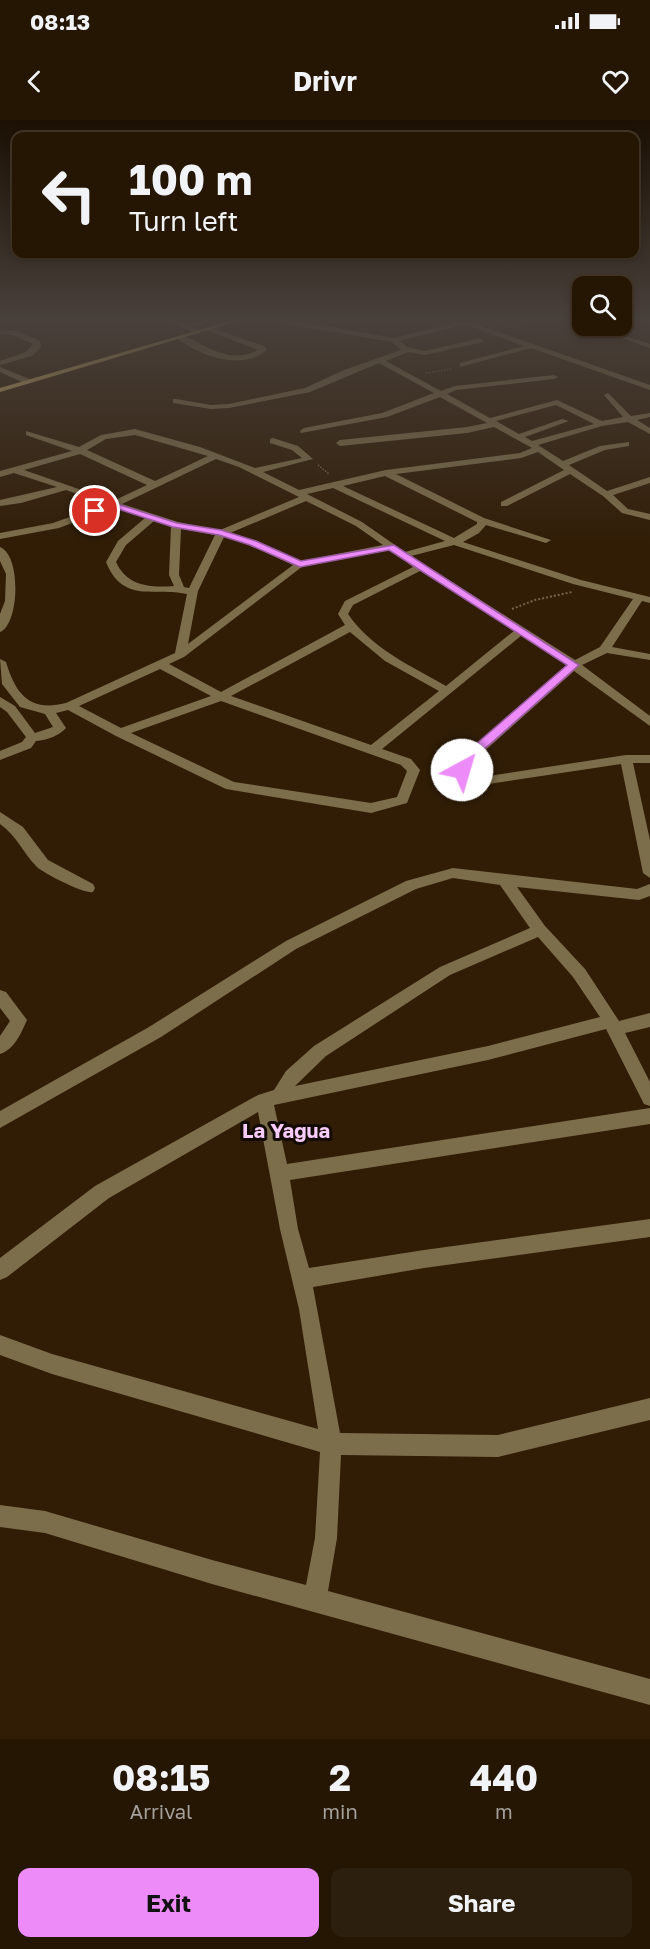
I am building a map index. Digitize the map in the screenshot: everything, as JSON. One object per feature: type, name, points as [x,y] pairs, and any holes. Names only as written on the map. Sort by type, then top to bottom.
[{"type":"street","points":[[176,401],[211,407],[229,406],[290,394]]},
{"type":"street","points":[[304,431],[384,415],[439,394]]},
{"type":"street","points":[[441,394],[535,447],[606,494],[625,511],[650,517]]},
{"type":"street","points":[[608,395],[629,419],[650,431]]},
{"type":"street","points":[[340,442],[467,430],[557,402],[601,424]]},
{"type":"street","points":[[180,655],[194,591],[221,533],[304,495],[334,485],[386,473],[512,456],[601,424],[650,415]]},
{"type":"street","points":[[518,437],[565,421]]},
{"type":"street","points":[[0,474],[81,451],[104,437],[135,432],[197,449],[254,471],[359,524],[420,567],[574,665],[650,722]]},
{"type":"street","points":[[29,433],[81,451],[153,484]]},
{"type":"street","points":[[273,441],[295,448],[309,459]]},
{"type":"street","points":[[504,504],[603,448],[626,444]]},
{"type":"street","points":[[0,537],[50,529],[111,504],[214,456]]},
{"type":"street","points":[[254,471],[309,459]]},
{"type":"street","points":[[15,471],[176,525],[221,533],[253,543],[300,564]]},
{"type":"street","points":[[386,473],[480,520],[546,540]]},
{"type":"street","points":[[606,494],[650,480]]},
{"type":"street","points":[[334,485],[454,542],[578,582],[644,599],[608,642],[605,649]]},
{"type":"street","points":[[0,503],[21,500],[68,487]]},
{"type":"street","points":[[152,517],[122,543],[111,562],[114,572],[129,584],[147,590],[194,591]]},
{"type":"street","points":[[404,555],[454,542],[479,528],[482,524],[480,520]]},
{"type":"street","points":[[176,525],[174,575],[180,589]]},
{"type":"street","points":[[0,662],[6,681],[24,704],[49,711],[70,706],[180,655],[300,564],[391,547]]},
{"type":"street","points":[[0,550],[10,574],[10,601],[0,629]]},
{"type":"street","points":[[420,567],[349,603],[344,614],[350,627],[391,658],[447,691]]},
{"type":"street","points":[[120,733],[221,697],[350,627]]},
{"type":"street","points":[[372,751],[521,631]]},
{"type":"street","points":[[650,657],[605,649],[574,665],[465,761],[462,770],[473,778],[489,780],[626,759],[650,759]]},
{"type":"street","points":[[70,706],[120,733],[231,786],[371,808],[402,800],[414,770],[406,762],[221,697],[160,664]]},
{"type":"street","points":[[0,701],[11,709],[32,737]]},
{"type":"street","points":[[0,756],[27,745],[32,737],[56,732],[60,728],[49,711]]},
{"type":"street","points":[[626,759],[650,873]]},
{"type":"street","points":[[0,817],[18,830],[43,864],[88,888]]},
{"type":"street","points":[[0,1120],[155,1032],[291,945],[411,885],[453,873],[639,895],[650,889]]},
{"type":"street","points":[[504,880],[540,930],[579,973],[612,1025],[650,1099]]},
{"type":"street","points":[[315,1600],[326,1538],[331,1444],[309,1309],[290,1229],[280,1173],[271,1099],[320,1051],[446,971],[540,930]]},
{"type":"street","points":[[0,996],[19,1020],[12,1035],[0,1047]]},
{"type":"street","points":[[0,1270],[102,1192],[271,1099],[612,1025],[650,1020]]},
{"type":"street","points":[[280,1173],[650,1116]]},
{"type":"street","points":[[301,1279],[424,1259],[650,1228]]},
{"type":"street","points":[[0,1345],[52,1364],[331,1444],[498,1446],[650,1409]]},
{"type":"street","points":[[0,1516],[45,1522],[212,1572],[650,1692]]},
{"type":"path","points":[[309,459],[325,469],[333,478],[334,485]]},
{"type":"path","points":[[504,619],[514,608],[575,591],[578,582]]},
{"type":"district","name":"La Yagua","points":[[286,1131]]},
{"type":"route","points":[[95,511],[111,504],[176,525],[221,533],[253,543],[300,564],[391,547],[574,665],[465,761],[462,770]]}]
